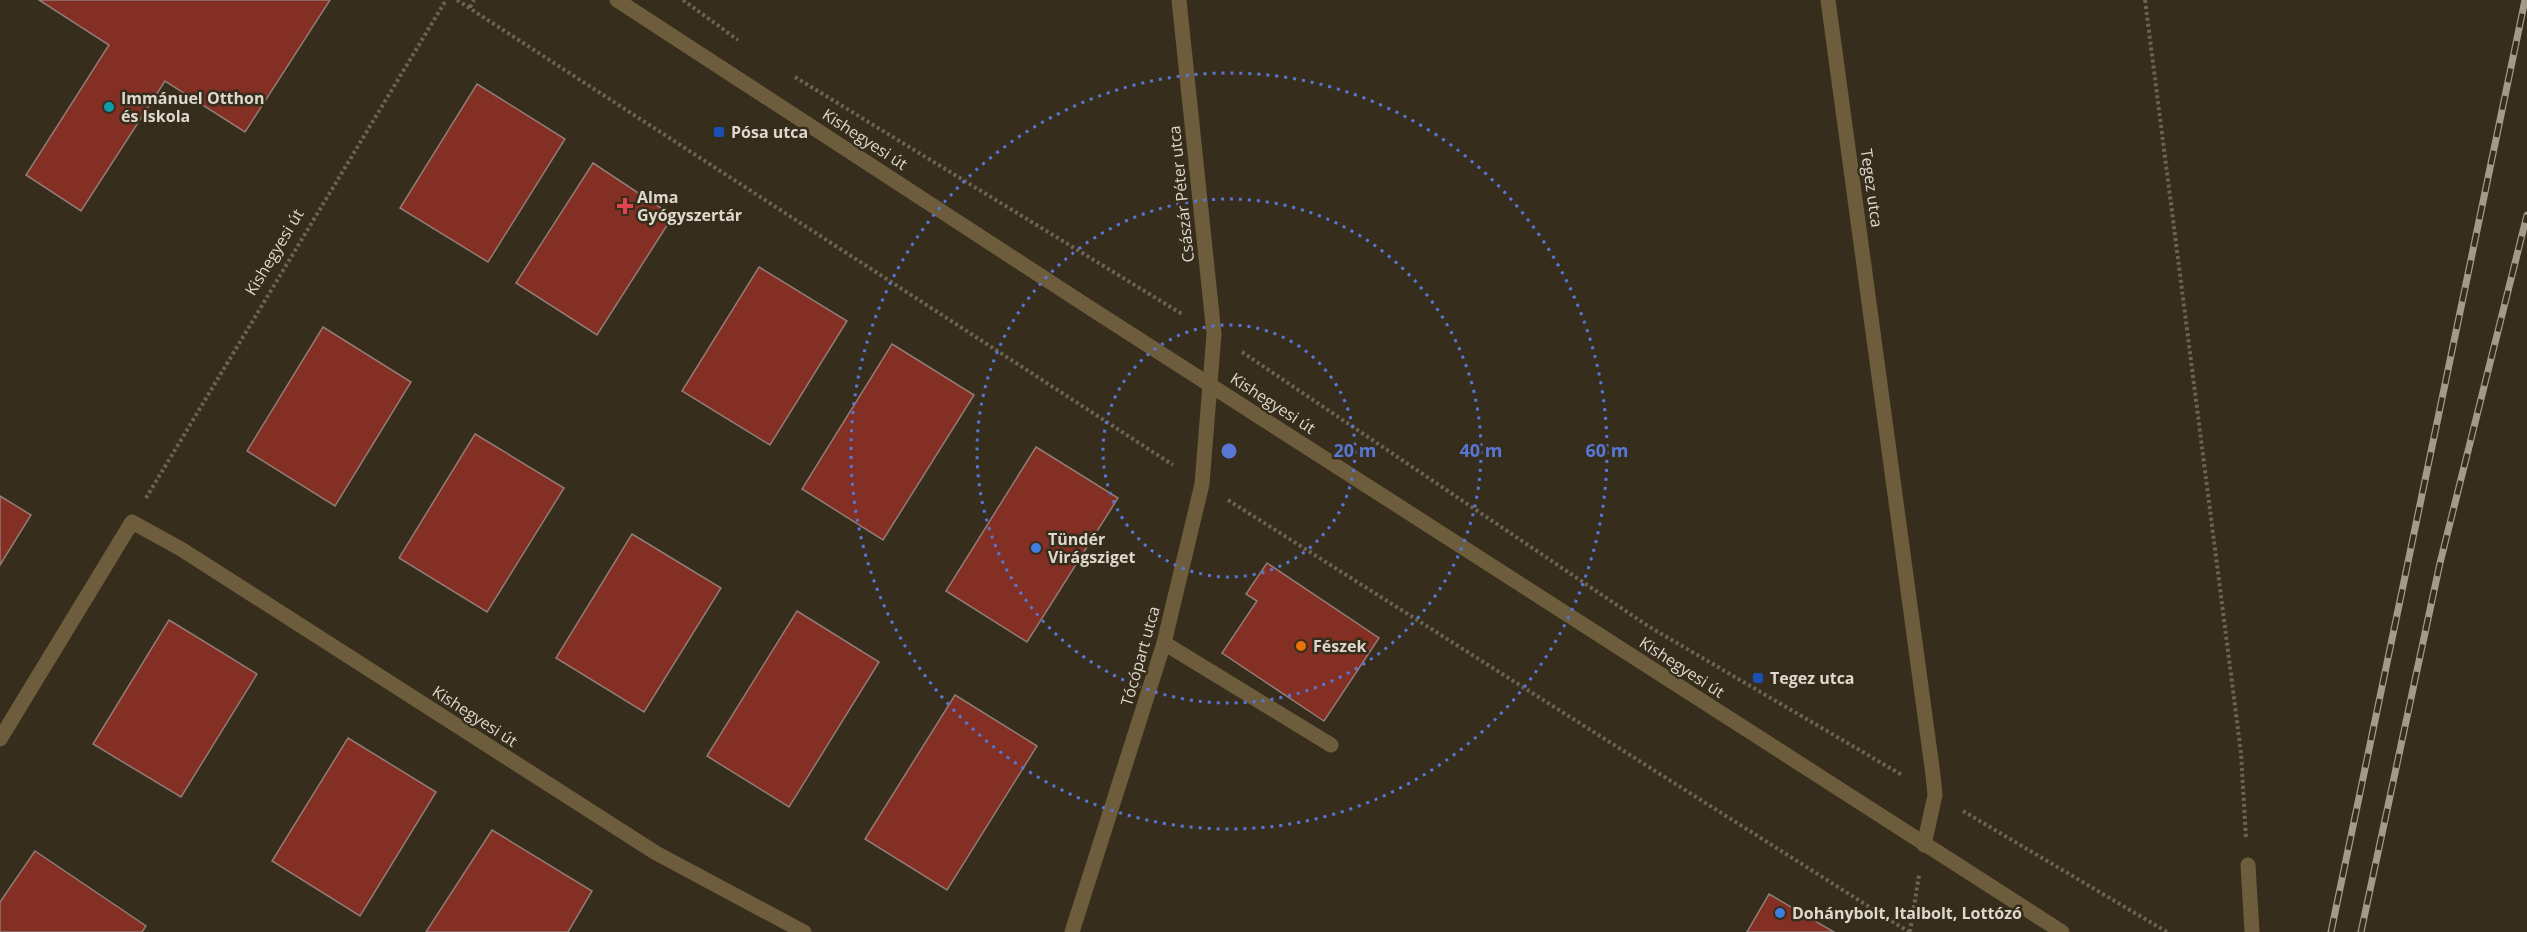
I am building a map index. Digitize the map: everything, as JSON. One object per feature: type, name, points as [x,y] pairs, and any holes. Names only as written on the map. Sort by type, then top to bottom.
[{"type":"street","name":"Kishegyesi út","points":[[617,0],[1087,306],[2062,932]]},
{"type":"street","name":"Császár Péter utca","points":[[1179,0],[1214,334],[1210,384]]},
{"type":"street","name":"Tegez utca","points":[[1828,0],[1935,795],[1924,845]]},
{"type":"street","name":"Tócópart utca","points":[[1072,932],[1164,643],[1202,484],[1210,384]]},
{"type":"street","points":[[0,739],[132,522]]},
{"type":"street","name":"Kishegyesi út","points":[[132,522],[181,549],[656,853],[804,932]]},
{"type":"street","points":[[1164,643],[1331,745]]},
{"type":"street","points":[[2248,866],[2252,932]]},
{"type":"path","name":"Kishegyesi út","points":[[132,522],[446,0]]},
{"type":"path","points":[[470,7],[474,0]]},
{"type":"path","points":[[683,0],[746,46]]},
{"type":"path","points":[[2145,0],[2241,753],[2248,866]]},
{"type":"path","points":[[786,72],[1214,334],[1648,626],[2167,932]]},
{"type":"path","points":[[1910,932],[1924,845]]},
{"type":"building","name":"Immánuel Otthon és Iskola","points":[[39,0],[330,0],[245,132],[165,81],[81,211],[26,175],[109,45]]},
{"type":"building","points":[[477,84],[565,139],[488,262],[400,208]]},
{"type":"building","points":[[593,163],[673,216],[597,335],[516,283]]},
{"type":"building","points":[[759,267],[847,321],[770,445],[682,391]]},
{"type":"building","points":[[323,327],[411,382],[335,506],[247,451]]},
{"type":"building","points":[[892,344],[974,395],[883,540],[802,489]]},
{"type":"building","points":[[475,434],[564,488],[487,612],[399,558]]},
{"type":"building","points":[[1036,447],[1118,498],[1027,642],[946,591]]},
{"type":"building","points":[[0,496],[31,515],[0,565]]},
{"type":"building","points":[[632,534],[721,588],[644,712],[556,658]]},
{"type":"building","name":"Fészek","points":[[1267,563],[1379,638],[1324,721],[1222,653],[1257,601],[1246,594]]},
{"type":"building","points":[[797,611],[879,662],[789,807],[707,756]]},
{"type":"building","points":[[169,620],[257,674],[181,797],[93,744]]},
{"type":"building","points":[[955,695],[1037,746],[947,890],[865,839]]},
{"type":"building","points":[[348,738],[436,792],[360,916],[272,861]]},
{"type":"building","points":[[492,830],[592,891],[568,932],[426,932]]},
{"type":"building","points":[[35,851],[146,926],[142,932],[0,932],[0,902]]},
{"type":"building","name":"Dohánybolt, Italbolt, Lottózó","points":[[1769,894],[1834,932],[1747,932]]},
{"type":"railway","points":[[2331,932],[2525,0]]},
{"type":"railway","points":[[2361,932],[2440,563],[2527,215]]},
{"type":"place","name":"Immánuel Otthon és Iskola","points":[[109,107]]},
{"type":"place","name":"Pósa utca","points":[[719,132]]},
{"type":"place","name":"Alma Gyógyszertár","points":[[625,206]]},
{"type":"place","name":"Tündér Virágsziget","points":[[1036,548]]},
{"type":"place","name":"Fészek","points":[[1301,646]]},
{"type":"place","name":"Tegez utca","points":[[1758,678]]},
{"type":"place","name":"Dohánybolt, Italbolt, Lottózó","points":[[1780,913]]}]
